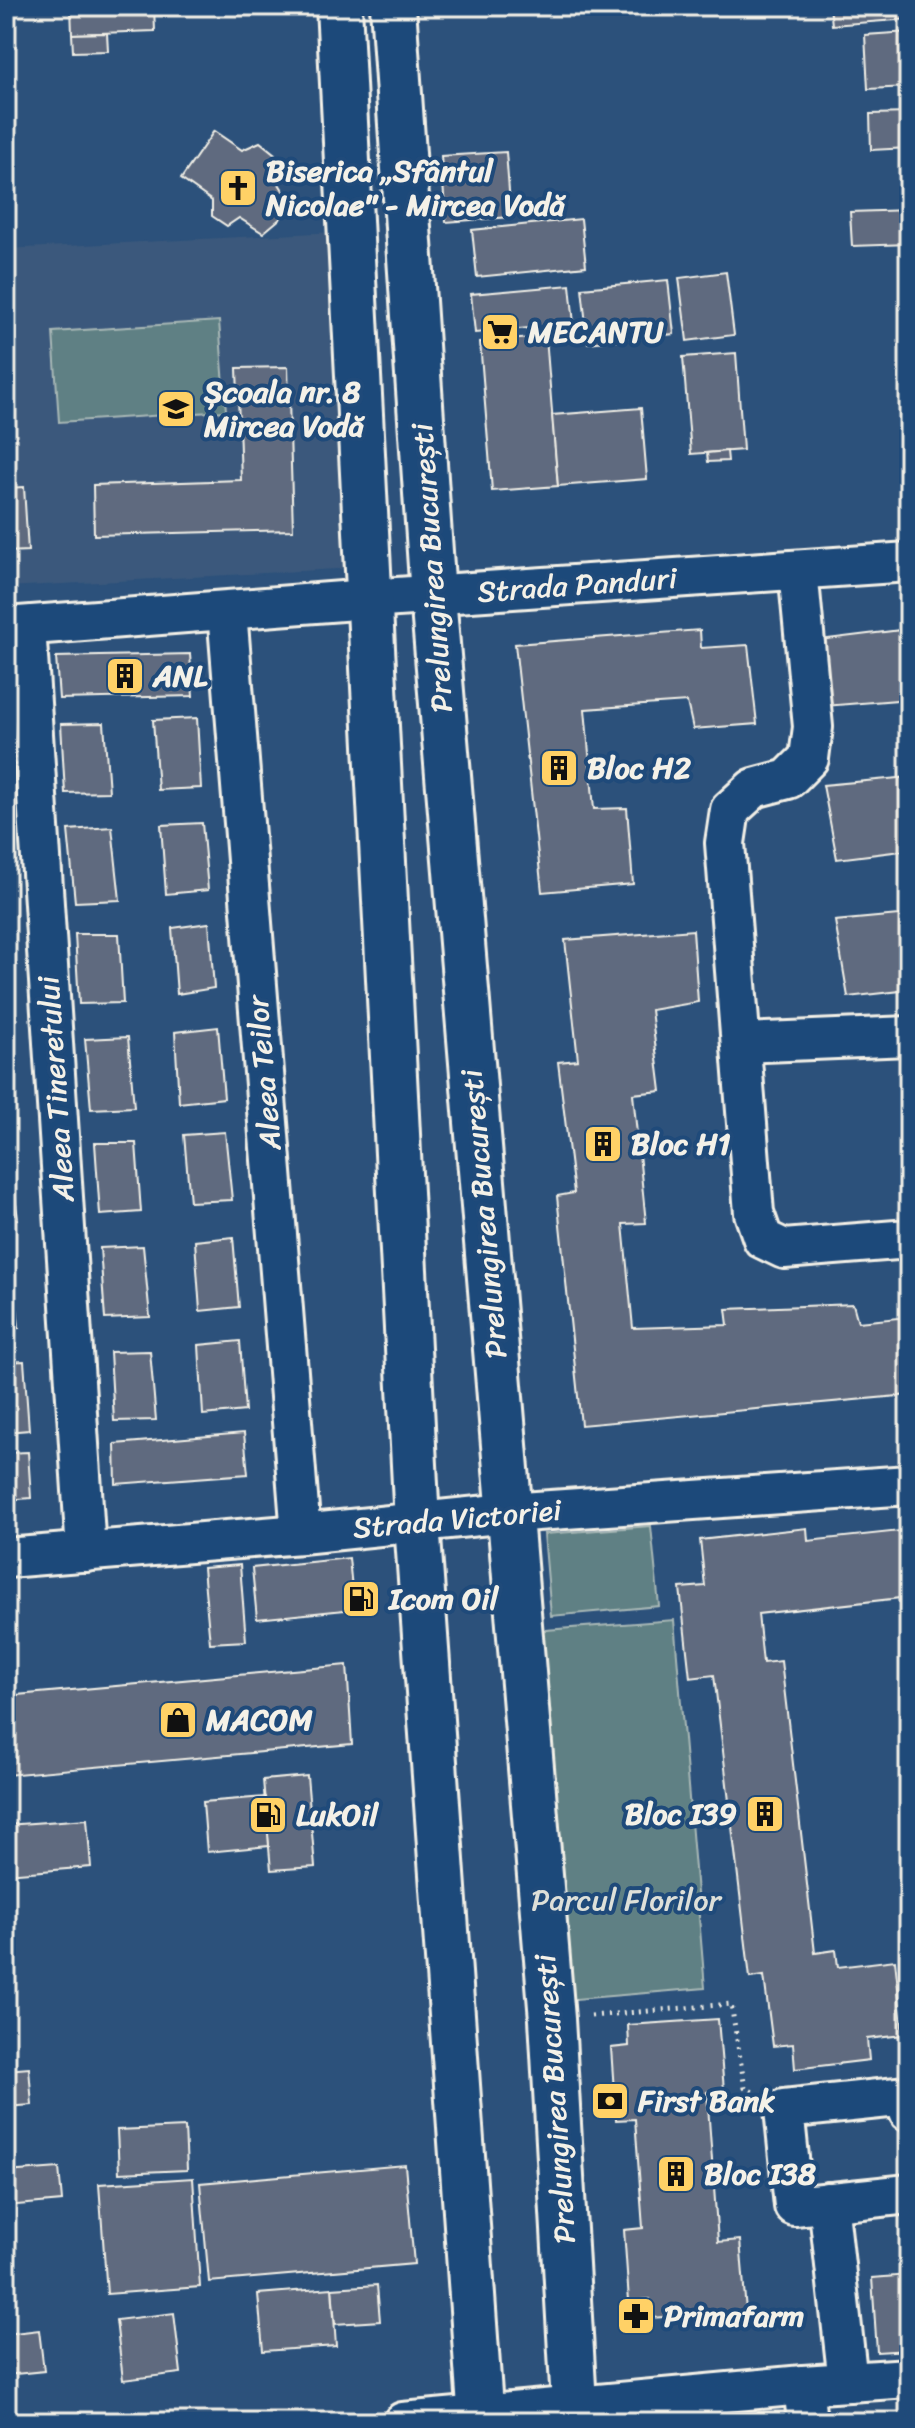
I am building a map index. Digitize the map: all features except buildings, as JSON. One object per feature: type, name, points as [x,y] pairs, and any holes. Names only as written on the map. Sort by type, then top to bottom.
[{"type":"main road","name":"Prelungirea București","points":[[339,6],[417,1523],[481,2419]]},
{"type":"main road","name":"Prelungirea București","points":[[393,6],[433,596],[552,2019],[574,2414]]},
{"type":"street","name":"Strada Panduri","points":[[16,627],[909,562]]},
{"type":"street","points":[[798,570],[813,727],[809,758],[788,779],[754,788],[730,810],[725,843],[754,1213],[763,1239],[784,1249],[909,1239]]},
{"type":"street","name":"Aleea Teilor","points":[[227,611],[301,1534]]},
{"type":"street","name":"Aleea Tineretului","points":[[16,627],[86,1552]]},
{"type":"street","points":[[741,1043],[909,1036]]},
{"type":"street","name":"Strada Victoriei","points":[[6,1558],[301,1534],[508,1513],[909,1485]]},
{"type":"street","points":[[909,2112],[907,2096],[784,2109],[794,2206],[909,2194]]},
{"type":"street","points":[[828,2202],[848,2382]]},
{"type":"street","points":[[403,2422],[574,2414],[803,2385],[909,2378]]},
{"type":"street","points":[[803,2385],[807,2422]]},
{"type":"path","points":[[552,2019],[731,2004],[745,2088],[784,2109]]},
{"type":"shaded area","name":"Școala nr. 8 Mircea Vodă","points":[[336,232],[355,568],[6,587],[6,249]]},
{"type":"green space","points":[[219,321],[226,411],[59,422],[53,332]]},
{"type":"green space","points":[[651,1526],[659,1606],[551,1616],[544,1534]]},
{"type":"green space","name":"Parcul Florilor","points":[[674,1620],[705,1988],[564,2000],[533,1631]]},
{"type":"place","name":"Biserica „Sfântul Nicolae\" - Mircea Vodă","points":[[238,188]]},
{"type":"place","name":"MECANTU","points":[[500,332]]},
{"type":"place","name":"Școala nr. 8 Mircea Vodă","points":[[176,409]]},
{"type":"place","name":"ANL","points":[[125,676]]},
{"type":"place","name":"Bloc H2","points":[[559,768]]},
{"type":"place","name":"Bloc H1","points":[[603,1144]]},
{"type":"place","name":"Icom Oil","points":[[361,1599]]},
{"type":"place","name":"MACOM","points":[[178,1720]]},
{"type":"place","name":"Bloc I39","points":[[765,1814]]},
{"type":"place","name":"LukOil","points":[[268,1815]]},
{"type":"place","name":"First Bank","points":[[610,2101]]},
{"type":"place","name":"Bloc I38","points":[[676,2174]]},
{"type":"place","name":"Primafarm","points":[[636,2316]]}]
